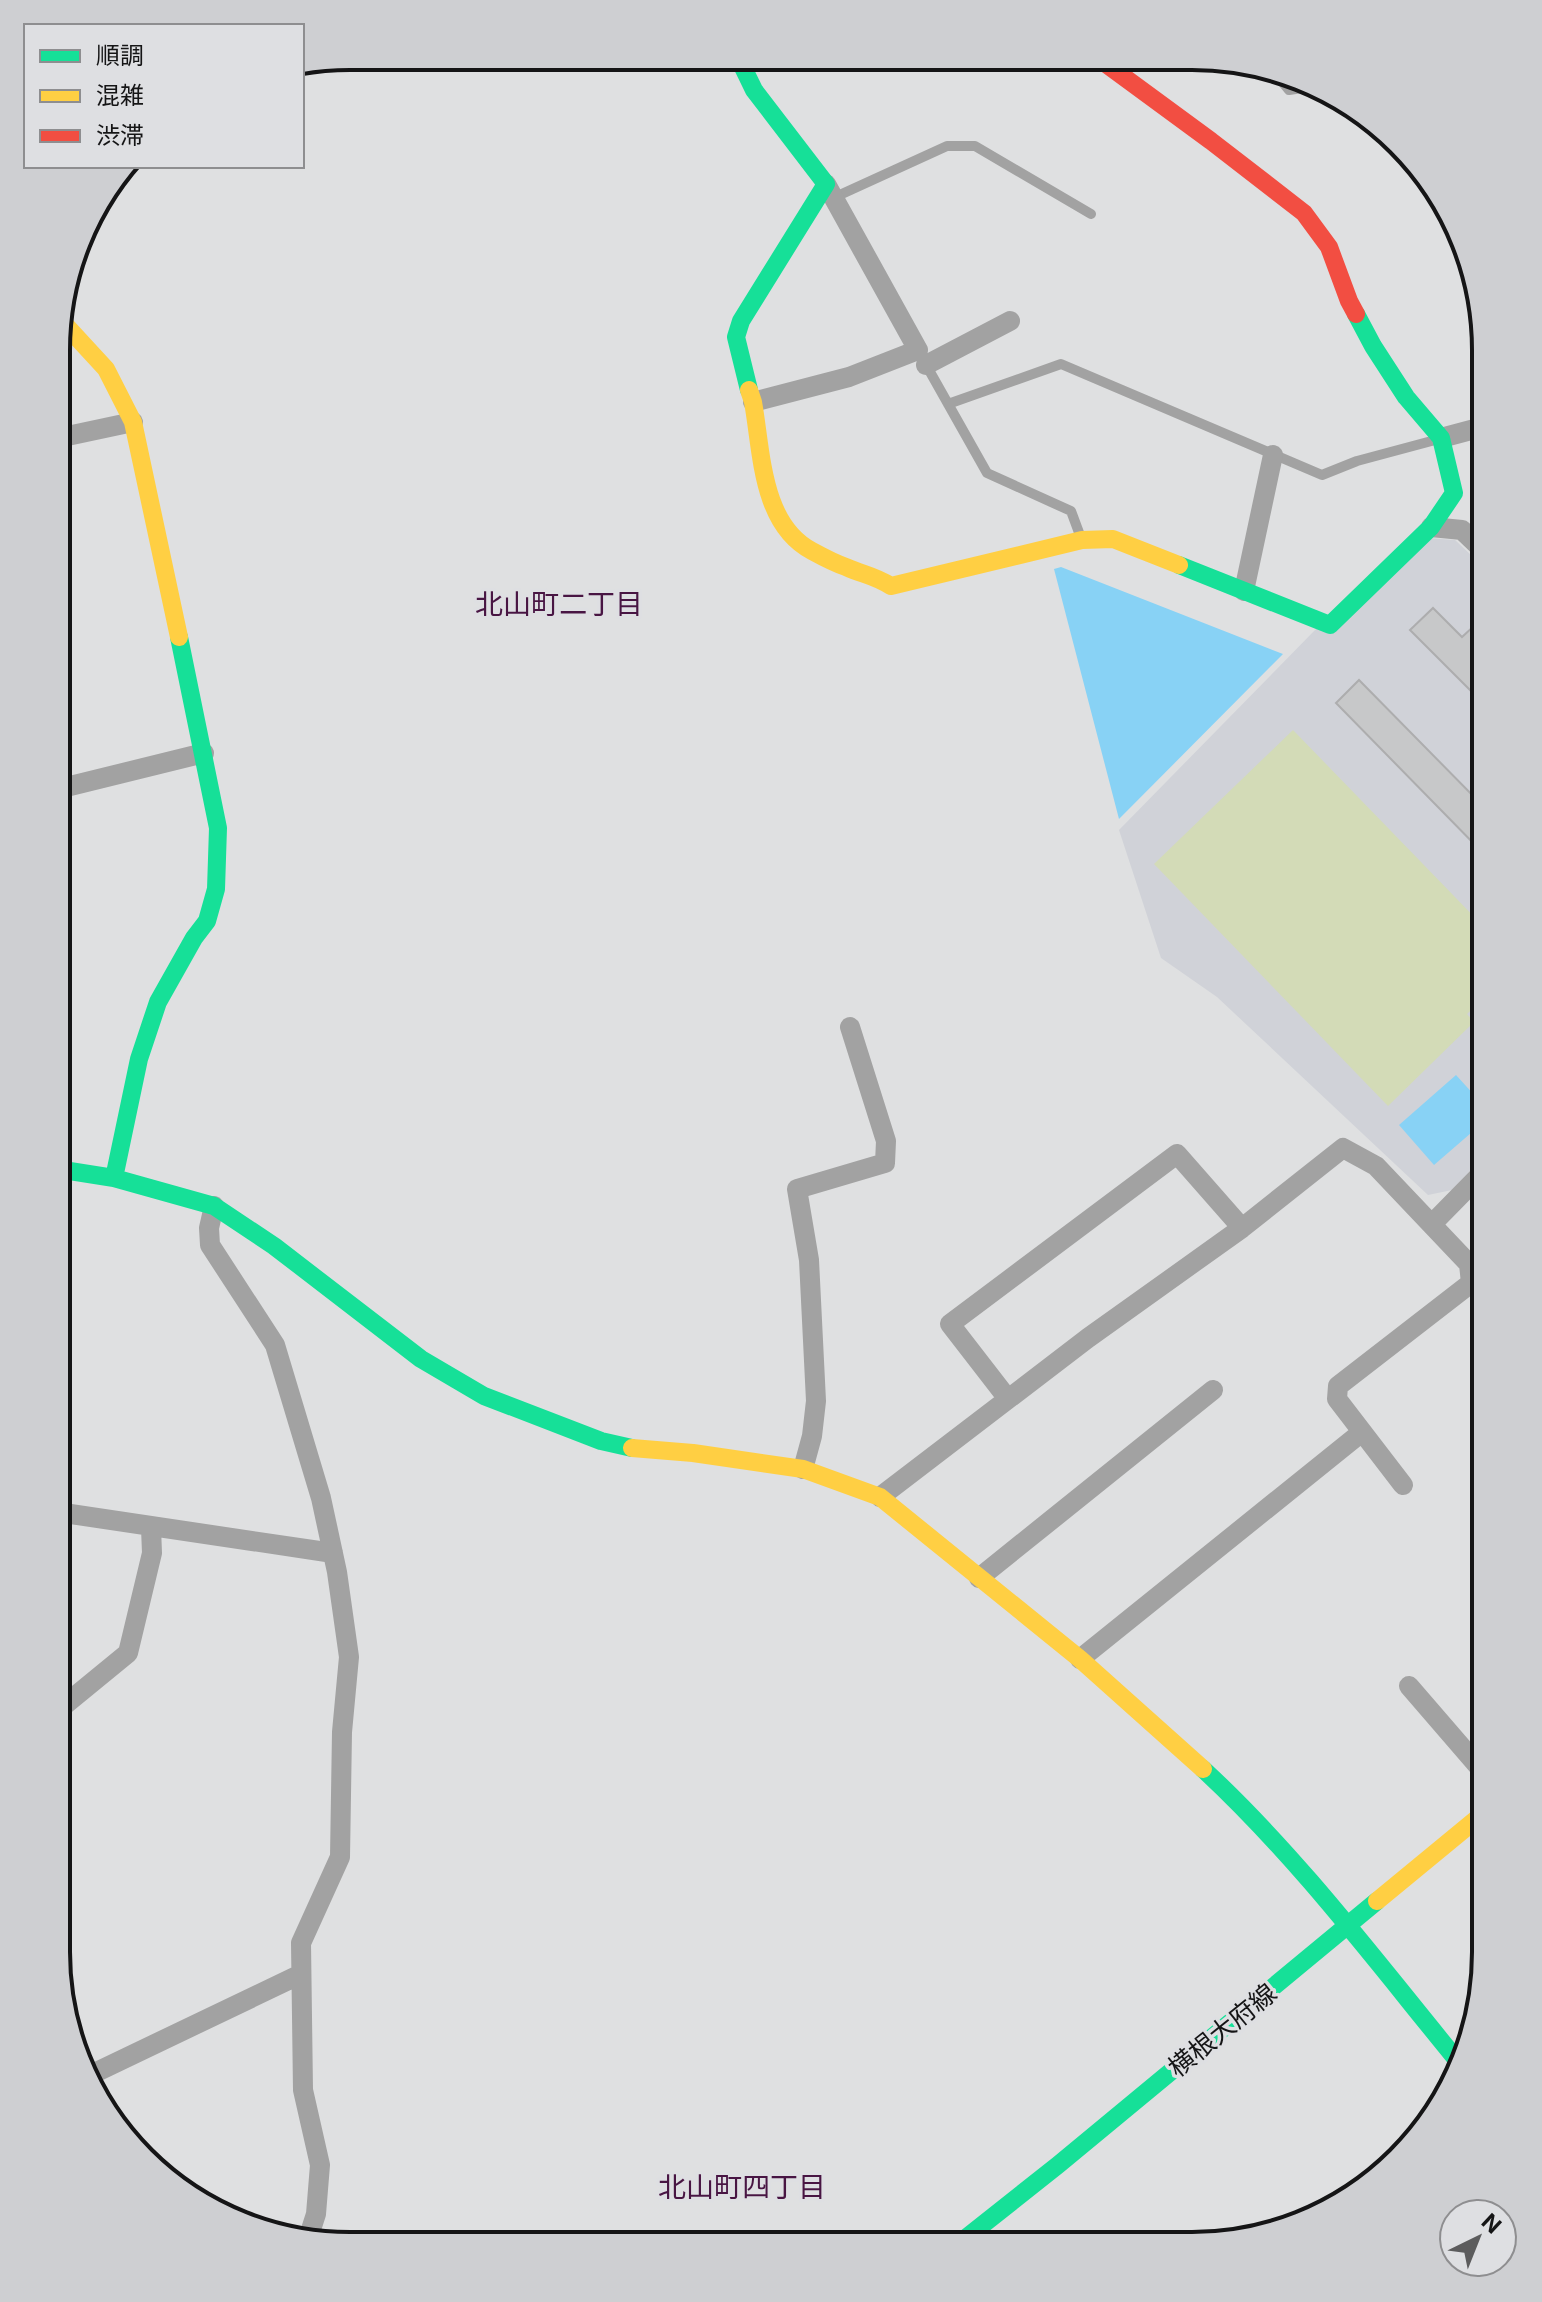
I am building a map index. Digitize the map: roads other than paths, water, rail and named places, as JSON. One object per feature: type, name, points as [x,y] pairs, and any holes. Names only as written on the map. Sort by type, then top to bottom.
[{"type":"street","points":[[830,191],[741,321],[736,337],[753,402],[769,496],[783,525],[808,549],[847,568],[875,576],[891,586],[1082,540],[1113,539],[1330,625],[1431,527],[1454,493],[1441,438],[1406,397],[1373,346],[1349,301],[1329,247],[1304,213],[1114,70]]},
{"type":"street","points":[[745,71],[754,90],[830,191],[922,358]]},
{"type":"street","points":[[753,402],[922,358],[1010,321]]},
{"type":"street","points":[[71,331],[106,369],[133,422],[218,828],[216,889],[207,921],[158,1002],[139,1059],[114,1178]]},
{"type":"street","points":[[70,435],[133,422]]},
{"type":"street","points":[[1441,438],[1472,430]]},
{"type":"street","points":[[1244,591],[1273,455]]},
{"type":"street","points":[[1431,527],[1462,530],[1472,539]]},
{"type":"street","points":[[70,786],[204,753]]},
{"type":"street","points":[[803,1469],[812,1436],[816,1401],[809,1260],[797,1189],[885,1163],[886,1141],[850,1027]]},
{"type":"street","points":[[880,1497],[1088,1338],[1242,1228],[1343,1148],[1376,1166],[1469,1264],[1471,1283],[1338,1386],[1337,1399],[1403,1485]]},
{"type":"street","points":[[1008,1399],[950,1324],[1177,1154],[1242,1228]]},
{"type":"street","points":[[70,1171],[114,1178],[214,1206],[274,1246],[421,1359],[484,1396],[574,1432],[629,1448],[693,1453],[803,1469],[880,1497],[1080,1659],[1230,1794],[1306,1876],[1453,2055]]},
{"type":"street","points":[[1432,1224],[1471,1184]]},
{"type":"street","points":[[214,1206],[209,1228],[210,1245],[275,1345],[321,1498],[349,1657],[342,1732],[340,1857],[301,1943],[303,2090],[320,2165],[316,2214],[311,2230]]},
{"type":"street","points":[[979,1578],[1213,1390]]},
{"type":"street","points":[[1080,1659],[1362,1432]]},
{"type":"street","points":[[70,1514],[333,1553]]},
{"type":"street","points":[[70,1701],[128,1653],[152,1553],[151,1528]]},
{"type":"street","points":[[1409,1686],[1471,1758]]},
{"type":"street","name":"横根大府線","points":[[973,2232],[1471,1824]]},
{"type":"street","points":[[97,2072],[301,1974]]},
{"type":"lane","points":[[830,191],[947,146],[975,146],[1091,214]]},
{"type":"lane","points":[[922,358],[987,473],[1071,511],[1082,540]]},
{"type":"lane","points":[[948,404],[1061,364],[1322,475],[1357,461],[1441,438]]},
{"type":"water","points":[[1061,567],[1283,654],[1119,819],[1054,569]]},
{"type":"water","points":[[1456,1075],[1472,1092],[1472,1133],[1434,1165],[1399,1125]]},
{"type":"district","name":"北山町二丁目","points":[[559,604]]},
{"type":"district","name":"北山町四丁目","points":[[742,2187]]}]
